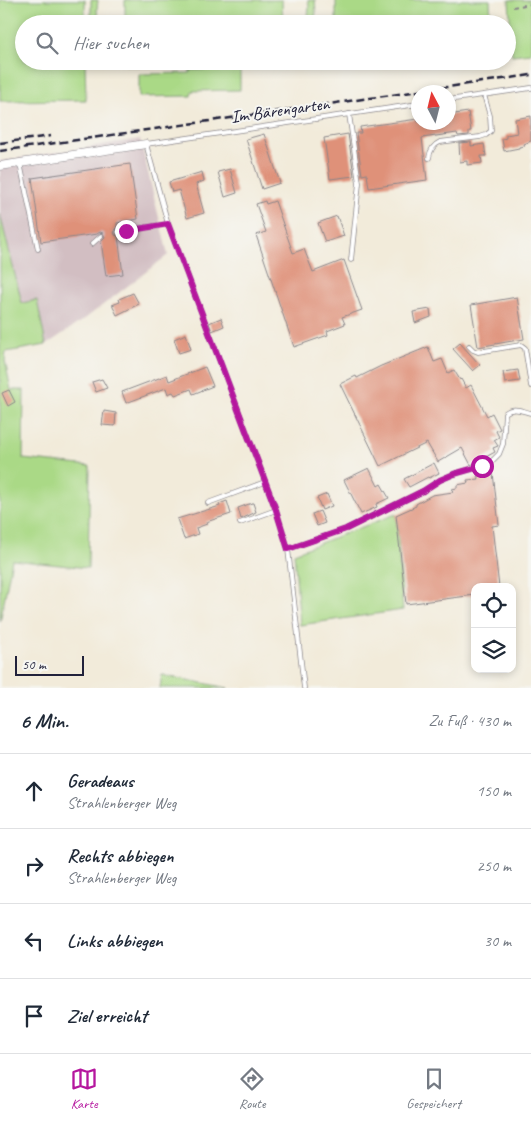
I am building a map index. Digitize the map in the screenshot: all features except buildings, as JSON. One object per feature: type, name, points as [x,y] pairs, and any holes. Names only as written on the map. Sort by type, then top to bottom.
[{"type":"street","points":[[0,166],[146,144]]},
{"type":"lane","points":[[456,99],[531,88]]},
{"type":"lane","points":[[429,158],[435,144],[486,135],[491,131],[490,116],[484,95]]},
{"type":"lane","name":"Im Bärengarten","points":[[146,144],[411,105]]},
{"type":"lane","points":[[349,114],[359,183],[351,260]]},
{"type":"lane","points":[[146,144],[168,224],[276,510],[288,549],[304,688]]},
{"type":"lane","points":[[20,163],[38,249]]},
{"type":"lane","points":[[118,232],[168,224]]},
{"type":"lane","points":[[92,244],[101,236]]},
{"type":"lane","points":[[468,346],[478,352],[521,345],[525,348],[531,386]]},
{"type":"lane","points":[[288,549],[346,529],[423,491],[440,480],[492,461],[499,454],[503,444],[505,413],[511,409],[531,413]]},
{"type":"lane","points":[[208,503],[265,482]]},
{"type":"lane","points":[[240,523],[276,510]]},
{"type":"path","points":[[513,7],[531,4]]},
{"type":"shaded area","points":[[140,139],[168,255],[86,318],[46,345],[6,352],[0,329],[0,161]]},
{"type":"green space","points":[[0,0],[85,0],[85,15],[15,15],[15,70],[85,70],[86,100],[0,101]]},
{"type":"green space","points":[[91,0],[98,0],[98,15],[91,15]]},
{"type":"green space","points":[[125,0],[282,0],[283,15],[125,15]]},
{"type":"green space","points":[[308,0],[315,0],[316,15],[308,15]]},
{"type":"green space","points":[[336,0],[490,0],[491,15],[336,15]]},
{"type":"green space","points":[[509,0],[531,0],[531,53],[516,55],[516,15],[510,15]]},
{"type":"green space","points":[[190,70],[240,70],[240,90],[192,91],[191,96],[139,97],[139,74],[190,73]]},
{"type":"green space","points":[[0,214],[22,303],[37,300],[46,345],[6,352],[5,361],[11,390],[24,390],[23,459],[90,466],[88,568],[12,560],[0,622]]},
{"type":"green space","points":[[396,514],[403,610],[300,625],[294,553]]},
{"type":"green space","points":[[162,675],[228,688],[160,688]]},
{"type":"railway","points":[[0,151],[531,75]]},
{"type":"railway","points":[[0,143],[51,136]]},
{"type":"route","points":[[126,231],[168,224],[276,510],[288,549],[346,529],[423,491],[440,480],[482,466]]}]
